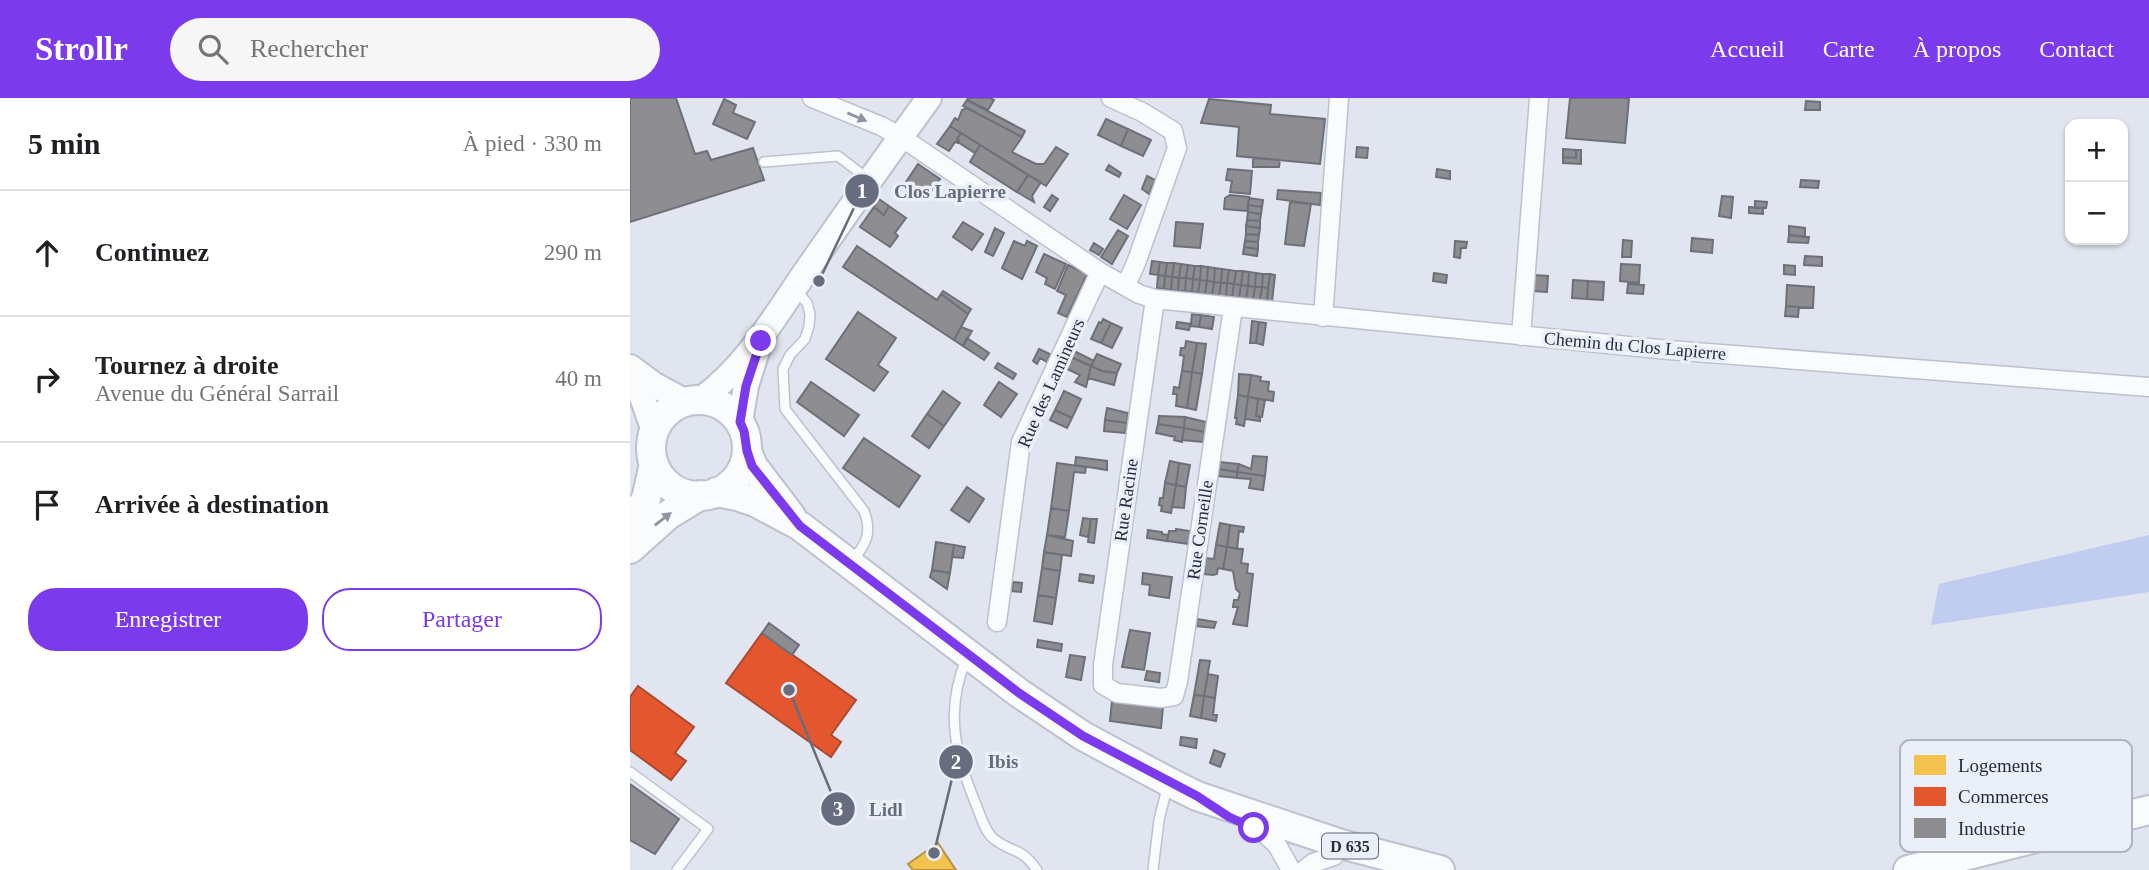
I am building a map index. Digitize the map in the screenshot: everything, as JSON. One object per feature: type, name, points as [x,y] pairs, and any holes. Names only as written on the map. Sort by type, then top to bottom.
[{"type":"main road","points":[[654,431],[667,412],[693,401],[729,375],[761,341],[795,287],[929,98]]},
{"type":"main road","points":[[740,422],[746,386],[761,341]]},
{"type":"main road","points":[[630,367],[653,384],[693,401],[723,406],[740,422],[747,451],[745,462],[734,480],[668,515],[630,549]]},
{"type":"main road","points":[[630,375],[646,406],[654,431],[651,453],[664,481],[681,492],[708,494]]},
{"type":"main road","name":"D 635","points":[[747,451],[752,466],[800,526]]},
{"type":"main road","points":[[630,524],[646,499],[654,464]]},
{"type":"main road","name":"D 635","points":[[708,494],[737,496],[755,502],[800,526],[1019,693],[1083,736],[1197,796],[1229,817],[1334,856],[1385,870]]},
{"type":"main road","name":"D 635","points":[[1197,796],[1341,844],[1440,870]]},
{"type":"main road","points":[[2132,814],[2149,810]]},
{"type":"main road","points":[[2132,828],[2149,824]]},
{"type":"main road","points":[[1908,870],[1980,852]]},
{"type":"main road","points":[[1967,870],[2038,852]]},
{"type":"street","name":"Chemin du Clos Lapierre","points":[[812,98],[901,138],[1100,272],[1139,294],[1155,299],[1669,350],[2149,387]]},
{"type":"street","points":[[1111,98],[1142,112],[1172,131],[1177,148],[1136,263],[1125,285]]},
{"type":"street","points":[[1323,317],[1339,98]]},
{"type":"street","points":[[1521,335],[1539,98]]},
{"type":"street","name":"Rue des Lamineurs","points":[[997,622],[1021,442],[1100,272]]},
{"type":"street","name":"Rue Racine","points":[[1117,693],[1103,685],[1103,665],[1155,299]]},
{"type":"street","name":"Rue Corneille","points":[[1117,693],[1161,698],[1174,696],[1233,308]]},
{"type":"street","points":[[1264,832],[1277,845],[1291,870]]},
{"type":"street","points":[[1304,870],[1313,863],[1334,856]]},
{"type":"lane","points":[[764,162],[838,156],[870,180]]},
{"type":"lane","points":[[795,287],[807,303],[809,326],[805,339],[790,355],[783,369],[785,409],[864,511],[869,524],[868,535],[865,545],[849,564]]},
{"type":"lane","points":[[968,655],[955,697],[954,732],[957,755],[985,827],[994,839],[1025,854],[1037,870]]},
{"type":"lane","points":[[630,772],[708,829],[677,870]]},
{"type":"lane","points":[[1153,870],[1159,820],[1169,782]]},
{"type":"water","points":[[2149,535],[2149,592],[1931,625],[1939,584]]},
{"type":"building: Logements","points":[[938,843],[956,870],[913,870],[908,864]]},
{"type":"building: Commerces","points":[[762,633],[856,700],[831,735],[841,742],[831,757],[726,683]]},
{"type":"building: Commerces","points":[[638,686],[694,727],[675,753],[686,761],[671,780],[630,750],[630,697]]},
{"type":"building: Industrie","points":[[630,98],[676,98],[695,154],[707,151],[711,160],[753,148],[764,180],[630,222]]},
{"type":"building: Industrie","points":[[1570,98],[1629,98],[1625,143],[1566,138]]},
{"type":"building: Industrie","points":[[724,99],[736,105],[733,113],[755,122],[747,139],[713,124]]},
{"type":"building: Industrie","points":[[1209,99],[1271,105],[1270,114],[1325,119],[1320,164],[1237,156],[1239,127],[1201,123]]},
{"type":"building: Industrie","points":[[967,100],[994,100],[988,110]]},
{"type":"building: Industrie","points":[[967,100],[1025,131],[1022,137],[963,106]]},
{"type":"building: Industrie","points":[[1806,101],[1820,102],[1820,110],[1805,110]]},
{"type":"building: Industrie","points":[[967,108],[1022,137],[1012,152],[1036,164],[1044,164],[1056,147],[1068,154],[1046,186],[950,126],[955,118],[958,120],[962,110]]},
{"type":"building: Industrie","points":[[1106,119],[1128,129],[1121,146],[1098,135]]},
{"type":"building: Industrie","points":[[950,126],[961,133],[957,139],[958,143],[955,142],[949,151],[937,144]]},
{"type":"building: Industrie","points":[[1128,129],[1151,140],[1143,156],[1121,146]]},
{"type":"building: Industrie","points":[[961,133],[980,145],[975,153],[958,142]]},
{"type":"building: Industrie","points":[[980,145],[1028,175],[1017,192],[970,162]]},
{"type":"building: Industrie","points":[[1357,147],[1368,148],[1367,158],[1356,157]]},
{"type":"building: Industrie","points":[[1563,149],[1576,150],[1576,158],[1563,157]]},
{"type":"building: Industrie","points":[[1576,150],[1581,150],[1581,164],[1563,163],[1563,157],[1576,158]]},
{"type":"building: Industrie","points":[[1253,158],[1280,160],[1279,167],[1253,167]]},
{"type":"building: Industrie","points":[[918,164],[940,179],[927,197],[906,182]]},
{"type":"building: Industrie","points":[[1109,165],[1121,173],[1119,177],[1106,170]]},
{"type":"building: Industrie","points":[[1228,169],[1252,171],[1250,194],[1230,192],[1232,181],[1226,180]]},
{"type":"building: Industrie","points":[[1437,169],[1450,171],[1450,179],[1436,177]]},
{"type":"building: Industrie","points":[[1028,175],[1041,182],[1032,196],[1034,202],[1017,192]]},
{"type":"building: Industrie","points":[[1147,176],[1155,180],[1149,194],[1142,189]]},
{"type":"building: Industrie","points":[[1801,180],[1819,181],[1818,188],[1800,187]]},
{"type":"building: Industrie","points":[[1278,190],[1321,193],[1320,205],[1277,199]]},
{"type":"building: Industrie","points":[[1052,195],[1058,199],[1050,211],[1044,207]]},
{"type":"building: Industrie","points":[[1124,195],[1141,205],[1127,229],[1110,219]]},
{"type":"building: Industrie","points":[[1230,195],[1249,197],[1247,211],[1224,209],[1225,198]]},
{"type":"building: Industrie","points":[[1722,196],[1733,197],[1731,218],[1719,216]]},
{"type":"building: Industrie","points":[[1249,198],[1263,200],[1262,207],[1248,205]]},
{"type":"building: Industrie","points":[[879,199],[889,206],[884,215],[874,207]]},
{"type":"building: Industrie","points":[[1755,201],[1767,202],[1766,208],[1755,208]]},
{"type":"building: Industrie","points":[[1290,202],[1311,204],[1304,246],[1285,244]]},
{"type":"building: Industrie","points":[[1248,205],[1262,207],[1261,214],[1248,212]]},
{"type":"building: Industrie","points":[[889,206],[906,218],[895,233],[898,236],[890,247],[860,227],[874,207],[884,215]]},
{"type":"building: Industrie","points":[[1749,207],[1763,208],[1763,214],[1749,213]]},
{"type":"building: Industrie","points":[[1248,212],[1261,214],[1260,221],[1247,220]]},
{"type":"building: Industrie","points":[[1247,220],[1260,221],[1260,228],[1246,226]]},
{"type":"building: Industrie","points":[[963,222],[983,234],[972,250],[953,237]]},
{"type":"building: Industrie","points":[[1176,222],[1203,224],[1200,248],[1174,246]]},
{"type":"building: Industrie","points":[[1246,226],[1260,228],[1259,235],[1246,234]]},
{"type":"building: Industrie","points":[[1789,226],[1805,228],[1805,237],[1789,235]]},
{"type":"building: Industrie","points":[[995,228],[1004,233],[993,256],[985,252]]},
{"type":"building: Industrie","points":[[1118,230],[1128,236],[1112,264],[1101,257]]},
{"type":"building: Industrie","points":[[1246,234],[1259,235],[1258,242],[1245,241]]},
{"type":"building: Industrie","points":[[1789,235],[1809,237],[1808,243],[1788,242]]},
{"type":"building: Industrie","points":[[1692,238],[1713,240],[1712,253],[1691,251]]},
{"type":"building: Industrie","points":[[1623,240],[1632,241],[1631,257],[1622,257]]},
{"type":"building: Industrie","points":[[1014,241],[1025,246],[1027,241],[1037,246],[1022,279],[1002,268]]},
{"type":"building: Industrie","points":[[1245,241],[1258,242],[1258,249],[1244,247]]},
{"type":"building: Industrie","points":[[1455,241],[1467,242],[1466,248],[1461,248],[1460,258],[1454,257]]},
{"type":"building: Industrie","points":[[1094,243],[1103,249],[1099,255],[1090,250]]},
{"type":"building: Industrie","points":[[857,246],[937,300],[941,294],[968,314],[954,340],[843,267]]},
{"type":"building: Industrie","points":[[1244,247],[1258,249],[1257,256],[1243,254]]},
{"type":"building: Industrie","points":[[1044,254],[1066,264],[1055,289],[1045,284],[1047,278],[1036,272]]},
{"type":"building: Industrie","points":[[1805,256],[1822,257],[1822,266],[1804,265]]},
{"type":"building: Industrie","points":[[1152,261],[1160,262],[1158,275],[1150,274]]},
{"type":"building: Industrie","points":[[1160,262],[1167,263],[1165,276],[1158,275]]},
{"type":"building: Industrie","points":[[1167,263],[1174,263],[1172,277],[1165,276]]},
{"type":"building: Industrie","points":[[1174,263],[1181,264],[1179,278],[1172,277]]},
{"type":"building: Industrie","points":[[1181,264],[1188,265],[1186,278],[1179,278]]},
{"type":"building: Industrie","points":[[1621,264],[1640,265],[1639,283],[1620,281]]},
{"type":"building: Industrie","points":[[1068,265],[1087,274],[1067,317],[1058,313],[1066,295],[1057,291]]},
{"type":"building: Industrie","points":[[1188,265],[1195,266],[1193,279],[1186,278]]},
{"type":"building: Industrie","points":[[1784,265],[1795,266],[1795,275],[1784,274]]},
{"type":"building: Industrie","points":[[1195,266],[1201,266],[1200,280],[1193,279]]},
{"type":"building: Industrie","points":[[1201,266],[1208,267],[1207,281],[1200,280]]},
{"type":"building: Industrie","points":[[1208,267],[1215,268],[1214,282],[1207,281]]},
{"type":"building: Industrie","points":[[1215,268],[1222,269],[1221,283],[1214,282]]},
{"type":"building: Industrie","points":[[1222,269],[1229,270],[1227,283],[1221,283]]},
{"type":"building: Industrie","points":[[1229,270],[1236,271],[1234,284],[1227,283]]},
{"type":"building: Industrie","points":[[1236,271],[1243,271],[1241,285],[1234,284]]},
{"type":"building: Industrie","points":[[1243,271],[1249,272],[1248,286],[1241,285]]},
{"type":"building: Industrie","points":[[1249,272],[1256,273],[1255,287],[1248,286]]},
{"type":"building: Industrie","points":[[1256,273],[1263,274],[1262,287],[1255,287]]},
{"type":"building: Industrie","points":[[1434,273],[1447,275],[1446,283],[1433,281]]},
{"type":"building: Industrie","points":[[1263,274],[1270,274],[1268,288],[1262,287]]},
{"type":"building: Industrie","points":[[1270,274],[1275,275],[1272,302],[1267,301]]},
{"type":"building: Industrie","points":[[1158,275],[1165,276],[1164,289],[1157,288]]},
{"type":"building: Industrie","points":[[1534,275],[1548,276],[1547,292],[1533,291]]},
{"type":"building: Industrie","points":[[1165,276],[1172,277],[1171,290],[1164,289]]},
{"type":"building: Industrie","points":[[1172,277],[1179,278],[1178,291],[1171,290]]},
{"type":"building: Industrie","points":[[1179,278],[1186,278],[1185,291],[1178,291]]},
{"type":"building: Industrie","points":[[1186,278],[1193,279],[1192,292],[1185,291]]},
{"type":"building: Industrie","points":[[1193,279],[1200,280],[1198,293],[1192,292]]},
{"type":"building: Industrie","points":[[1200,280],[1207,281],[1205,294],[1198,293]]},
{"type":"building: Industrie","points":[[1573,280],[1588,281],[1587,299],[1572,298]]},
{"type":"building: Industrie","points":[[1207,281],[1214,282],[1212,295],[1205,294]]},
{"type":"building: Industrie","points":[[1588,281],[1604,282],[1603,300],[1587,299]]},
{"type":"building: Industrie","points":[[1214,282],[1221,283],[1219,296],[1212,295]]},
{"type":"building: Industrie","points":[[1221,283],[1227,283],[1226,296],[1219,296]]},
{"type":"building: Industrie","points":[[1227,283],[1234,284],[1232,297],[1226,296]]},
{"type":"building: Industrie","points":[[1234,284],[1241,285],[1239,298],[1232,297]]},
{"type":"building: Industrie","points":[[1628,284],[1644,285],[1643,294],[1627,293]]},
{"type":"building: Industrie","points":[[1241,285],[1248,286],[1246,299],[1239,298]]},
{"type":"building: Industrie","points":[[1787,285],[1814,287],[1813,308],[1786,306]]},
{"type":"building: Industrie","points":[[1248,286],[1255,287],[1253,299],[1246,299]]},
{"type":"building: Industrie","points":[[1255,287],[1262,287],[1260,300],[1253,299]]},
{"type":"building: Industrie","points":[[1262,287],[1268,288],[1267,301],[1260,300]]},
{"type":"building: Industrie","points":[[943,291],[971,309],[968,314],[941,294]]},
{"type":"building: Industrie","points":[[1786,306],[1799,307],[1798,317],[1785,316]]},
{"type":"building: Industrie","points":[[858,312],[896,338],[878,365],[888,372],[874,391],[826,359]]},
{"type":"building: Industrie","points":[[1192,314],[1201,315],[1199,327],[1190,326],[1189,330],[1176,328],[1177,322],[1191,324]]},
{"type":"building: Industrie","points":[[1201,315],[1214,317],[1212,329],[1199,327]]},
{"type":"building: Industrie","points":[[1103,319],[1111,323],[1101,343],[1091,339]]},
{"type":"building: Industrie","points":[[1252,321],[1259,322],[1256,343],[1250,343]]},
{"type":"building: Industrie","points":[[1259,322],[1266,323],[1263,345],[1256,343]]},
{"type":"building: Industrie","points":[[1111,323],[1122,328],[1112,348],[1101,343]]},
{"type":"building: Industrie","points":[[961,327],[972,331],[963,346],[954,340]]},
{"type":"building: Industrie","points":[[967,338],[989,353],[984,360],[963,346]]},
{"type":"building: Industrie","points":[[1186,341],[1197,343],[1192,372],[1182,371],[1184,356],[1180,355]]},
{"type":"building: Industrie","points":[[1197,343],[1206,344],[1202,374],[1192,372]]},
{"type":"building: Industrie","points":[[1039,349],[1050,354],[1047,362],[1040,358],[1037,364],[1033,361]]},
{"type":"building: Industrie","points":[[1070,349],[1094,361],[1091,366],[1067,355]]},
{"type":"building: Industrie","points":[[1097,354],[1121,364],[1117,373],[1091,366]]},
{"type":"building: Industrie","points":[[1070,357],[1091,366],[1086,387],[1075,382],[1080,375],[1065,368]]},
{"type":"building: Industrie","points":[[998,363],[1016,374],[1013,379],[995,368]]},
{"type":"building: Industrie","points":[[1091,366],[1117,373],[1114,385],[1088,378]]},
{"type":"building: Industrie","points":[[1182,371],[1192,372],[1187,408],[1176,406],[1177,394],[1173,394],[1174,387],[1179,388]]},
{"type":"building: Industrie","points":[[1192,372],[1202,374],[1196,410],[1187,408]]},
{"type":"building: Industrie","points":[[1239,374],[1251,375],[1248,397],[1238,395]]},
{"type":"building: Industrie","points":[[1251,375],[1261,377],[1260,381],[1269,382],[1268,391],[1274,392],[1273,401],[1248,397]]},
{"type":"building: Industrie","points":[[811,382],[859,415],[844,436],[797,402]]},
{"type":"building: Industrie","points":[[999,382],[1017,394],[1001,417],[984,405]]},
{"type":"building: Industrie","points":[[943,391],[960,403],[944,426],[927,414]]},
{"type":"building: Industrie","points":[[1064,391],[1081,399],[1072,418],[1055,410]]},
{"type":"building: Industrie","points":[[1238,395],[1248,397],[1244,426],[1236,424]]},
{"type":"building: Industrie","points":[[1248,397],[1258,399],[1256,416],[1260,417],[1260,421],[1245,419]]},
{"type":"building: Industrie","points":[[1258,399],[1265,400],[1262,417],[1256,416]]},
{"type":"building: Industrie","points":[[1107,408],[1128,413],[1127,423],[1105,420]]},
{"type":"building: Industrie","points":[[1055,410],[1072,418],[1067,428],[1050,420]]},
{"type":"building: Industrie","points":[[927,414],[944,426],[929,448],[912,436]]},
{"type":"building: Industrie","points":[[1159,416],[1185,417],[1184,428],[1158,424]]},
{"type":"building: Industrie","points":[[1185,417],[1206,422],[1205,432],[1184,428]]},
{"type":"building: Industrie","points":[[1105,420],[1127,423],[1125,433],[1104,431]]},
{"type":"building: Industrie","points":[[1158,424],[1184,428],[1182,442],[1174,440],[1175,437],[1156,433]]},
{"type":"building: Industrie","points":[[1184,428],[1205,432],[1203,442],[1182,440]]},
{"type":"building: Industrie","points":[[864,438],[920,476],[899,507],[843,468]]},
{"type":"building: Industrie","points":[[1253,456],[1267,457],[1265,476],[1237,472],[1239,464],[1251,469]]},
{"type":"building: Industrie","points":[[1076,457],[1107,461],[1107,470],[1075,465]]},
{"type":"building: Industrie","points":[[1170,461],[1179,463],[1176,485],[1165,483]]},
{"type":"building: Industrie","points":[[1220,462],[1239,464],[1237,472],[1219,469]]},
{"type":"building: Industrie","points":[[1057,463],[1086,467],[1085,473],[1074,472],[1069,511],[1051,508]]},
{"type":"building: Industrie","points":[[1179,463],[1190,465],[1186,487],[1176,485]]},
{"type":"building: Industrie","points":[[1219,469],[1237,472],[1237,478],[1218,476]]},
{"type":"building: Industrie","points":[[1237,472],[1265,476],[1263,490],[1249,488],[1251,479],[1237,478]]},
{"type":"building: Industrie","points":[[1165,483],[1176,485],[1171,513],[1161,511],[1162,506],[1159,505]]},
{"type":"building: Industrie","points":[[1176,485],[1186,487],[1184,508],[1172,507]]},
{"type":"building: Industrie","points":[[967,487],[984,499],[969,522],[951,510]]},
{"type":"building: Industrie","points":[[1051,508],[1069,511],[1065,537],[1047,535]]},
{"type":"building: Industrie","points":[[1083,518],[1091,519],[1088,537],[1080,535]]},
{"type":"building: Industrie","points":[[1091,519],[1097,519],[1094,543],[1088,542]]},
{"type":"building: Industrie","points":[[1220,523],[1230,525],[1227,547],[1216,545]]},
{"type":"building: Industrie","points":[[1230,525],[1244,527],[1243,532],[1239,531],[1237,549],[1227,547]]},
{"type":"building: Industrie","points":[[1148,530],[1168,535],[1167,541],[1147,538]]},
{"type":"building: Industrie","points":[[1169,531],[1190,531],[1189,544],[1167,541]]},
{"type":"building: Industrie","points":[[1047,535],[1073,541],[1071,556],[1044,552]]},
{"type":"building: Industrie","points":[[936,542],[954,545],[950,573],[932,570]]},
{"type":"building: Industrie","points":[[954,545],[965,547],[963,558],[952,557]]},
{"type":"building: Industrie","points":[[1216,545],[1227,547],[1223,569],[1218,568],[1217,574],[1204,574],[1206,558],[1214,559]]},
{"type":"building: Industrie","points":[[1227,547],[1243,549],[1241,563],[1248,564],[1247,573],[1253,574],[1247,626],[1233,624],[1238,607],[1233,607],[1234,600],[1238,600],[1240,593],[1236,589],[1233,571],[1223,569]]},
{"type":"building: Industrie","points":[[1044,552],[1062,555],[1060,571],[1042,568]]},
{"type":"building: Industrie","points":[[1042,568],[1060,571],[1056,598],[1038,595]]},
{"type":"building: Industrie","points":[[932,570],[950,573],[947,589],[930,577]]},
{"type":"building: Industrie","points":[[1143,573],[1172,577],[1169,598],[1149,595],[1150,585],[1142,584]]},
{"type":"building: Industrie","points":[[1080,574],[1094,576],[1093,583],[1079,581]]},
{"type":"building: Industrie","points":[[1013,582],[1022,583],[1021,592],[1012,591]]},
{"type":"building: Industrie","points":[[1038,595],[1056,598],[1052,624],[1034,621]]},
{"type":"building: Industrie","points":[[1197,619],[1216,622],[1214,628],[1196,626]]},
{"type":"building: Industrie","points":[[769,623],[799,645],[792,655],[762,633]]},
{"type":"building: Industrie","points":[[1130,630],[1150,633],[1144,670],[1122,667]]},
{"type":"building: Industrie","points":[[1038,640],[1062,644],[1061,651],[1037,647]]},
{"type":"building: Industrie","points":[[1070,655],[1085,657],[1081,680],[1066,677]]},
{"type":"building: Industrie","points":[[1200,660],[1210,661],[1204,696],[1194,695]]},
{"type":"building: Industrie","points":[[1147,671],[1160,673],[1159,682],[1145,680]]},
{"type":"building: Industrie","points":[[1208,674],[1218,676],[1215,698],[1204,696]]},
{"type":"building: Industrie","points":[[1194,695],[1204,696],[1201,718],[1190,716]]},
{"type":"building: Industrie","points":[[1204,696],[1215,698],[1213,715],[1217,715],[1216,721],[1201,718]]},
{"type":"building: Industrie","points":[[1112,701],[1163,707],[1161,728],[1110,721]]},
{"type":"building: Industrie","points":[[1181,737],[1197,739],[1196,748],[1180,745]]},
{"type":"building: Industrie","points":[[1214,750],[1225,754],[1220,767],[1210,763]]},
{"type":"building: Industrie","points":[[630,784],[679,819],[655,854],[630,840]]},
{"type":"place","name":"Clos Lapierre","points":[[819,281]]},
{"type":"place","name":"Lidl","points":[[789,690]]},
{"type":"place","name":"Ibis","points":[[934,853]]},
{"type":"route","points":[[761,341],[741,405],[740,422],[752,466],[800,526],[1019,693],[1083,736],[1197,796],[1229,817],[1254,828]]}]
